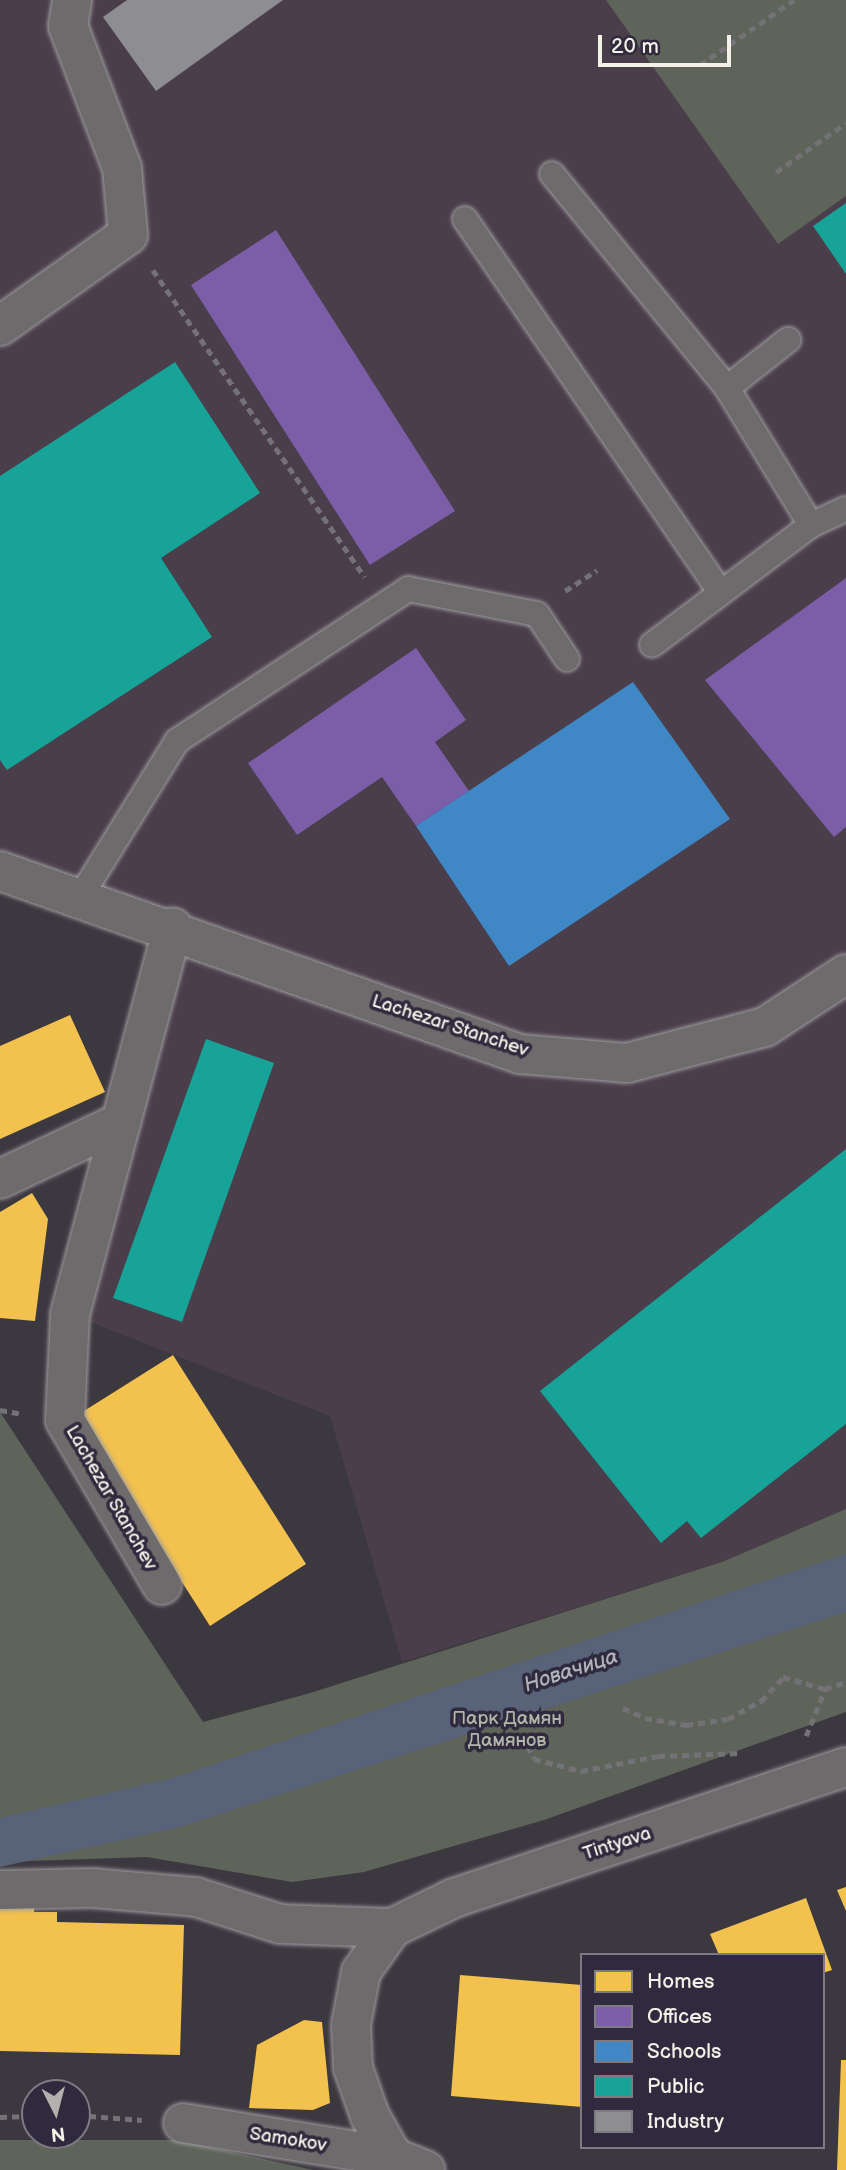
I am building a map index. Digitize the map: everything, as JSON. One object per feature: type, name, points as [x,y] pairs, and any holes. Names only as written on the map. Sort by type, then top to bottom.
[{"type":"street","points":[[0,326],[128,235],[122,168],[68,26],[72,0]]},
{"type":"street","name":"Lachezar Stanchev","points":[[0,871],[173,928],[520,1054],[627,1063],[765,1027],[846,974]]},
{"type":"street","name":"Lachezar Stanchev","points":[[162,1585],[65,1420],[70,1314],[173,928]]},
{"type":"street","points":[[0,1179],[121,1122]]},
{"type":"street","name":"Tintyava","points":[[392,1928],[454,1898],[846,1767]]},
{"type":"street","points":[[0,1890],[92,1888],[195,1897],[280,1924],[392,1928]]},
{"type":"street","name":"Samokov","points":[[392,1928],[361,1972],[351,2025],[353,2068],[370,2116],[410,2164]]},
{"type":"street","name":"Samokov","points":[[183,2123],[410,2164]]},
{"type":"lane","points":[[552,174],[727,388],[811,526]]},
{"type":"lane","points":[[465,219],[720,592]]},
{"type":"lane","points":[[727,388],[788,340]]},
{"type":"lane","points":[[652,645],[811,526],[846,509]]},
{"type":"lane","points":[[79,899],[177,741],[408,589],[537,614],[566,659]]},
{"type":"path","points":[[700,65],[794,0]]},
{"type":"path","points":[[776,172],[846,123]]},
{"type":"path","points":[[128,235],[368,581],[408,589]]},
{"type":"path","points":[[623,1708],[686,1725],[729,1719],[761,1701],[783,1677],[825,1689],[846,1682]]},
{"type":"path","points":[[793,1741],[806,1738],[825,1689]]},
{"type":"path","points":[[523,1735],[534,1759],[581,1771],[658,1756],[743,1753],[755,1750]]},
{"type":"path","points":[[743,1753],[743,1802]]},
{"type":"path","points":[[0,2117],[21,2116]]},
{"type":"path","points":[[91,2116],[183,2123]]},
{"type":"shaded area","points":[[0,0],[846,0],[846,1509],[722,1562],[402,1662],[330,1416],[70,1314],[173,929],[0,871]]},
{"type":"green space","points":[[606,0],[846,0],[846,196],[778,244]]},
{"type":"green space","name":"Парк Дамян Дамянов","points":[[0,1412],[203,1722],[307,1694],[722,1562],[846,1509],[846,1712],[544,1820],[364,1872],[292,1882],[147,1857],[0,1862]]},
{"type":"green space","points":[[0,2140],[21,2140],[21,2149],[91,2149],[91,2140],[177,2140],[313,2170],[0,2170]]},
{"type":"water","name":"Новачица","points":[[846,1554],[846,1612],[180,1827],[0,1867],[0,1818],[173,1778]]},
{"type":"building: Homes","points":[[70,1015],[105,1092],[0,1139],[0,1046]]},
{"type":"building: Homes","points":[[32,1193],[48,1219],[35,1321],[0,1318],[0,1212]]},
{"type":"building: Homes","points":[[173,1355],[306,1564],[210,1626],[76,1416]]},
{"type":"building: Homes","points":[[846,1887],[846,1911],[837,1890]]},
{"type":"building: Homes","points":[[806,1898],[832,1970],[825,1972],[825,1953],[718,1953],[710,1934]]},
{"type":"building: Homes","points":[[0,1900],[35,1901],[34,1912],[57,1912],[57,1922],[184,1925],[180,2055],[0,2051]]},
{"type":"building: Homes","points":[[460,1975],[580,1985],[580,2107],[451,2096]]},
{"type":"building: Homes","points":[[304,2020],[322,2022],[330,2103],[313,2110],[249,2108],[257,2045]]},
{"type":"building: Homes","points":[[841,2060],[846,2060],[846,2170],[837,2170]]},
{"type":"building: Offices","points":[[276,230],[455,511],[370,565],[191,285]]},
{"type":"building: Offices","points":[[846,578],[846,827],[834,837],[705,680]]},
{"type":"building: Offices","points":[[416,648],[466,720],[435,742],[469,791],[416,826],[382,777],[297,835],[248,763]]},
{"type":"building: Schools","points":[[633,682],[730,819],[509,966],[416,826]]},
{"type":"building: Public","points":[[846,203],[846,274],[813,226]]},
{"type":"building: Public","points":[[175,362],[260,493],[161,558],[212,637],[7,770],[0,760],[0,476]]},
{"type":"building: Public","points":[[206,1039],[274,1063],[182,1322],[113,1298]]},
{"type":"building: Public","points":[[846,1149],[846,1424],[701,1538],[687,1521],[661,1543],[540,1391]]},
{"type":"building: Industry","points":[[127,0],[283,0],[156,91],[103,17]]}]
